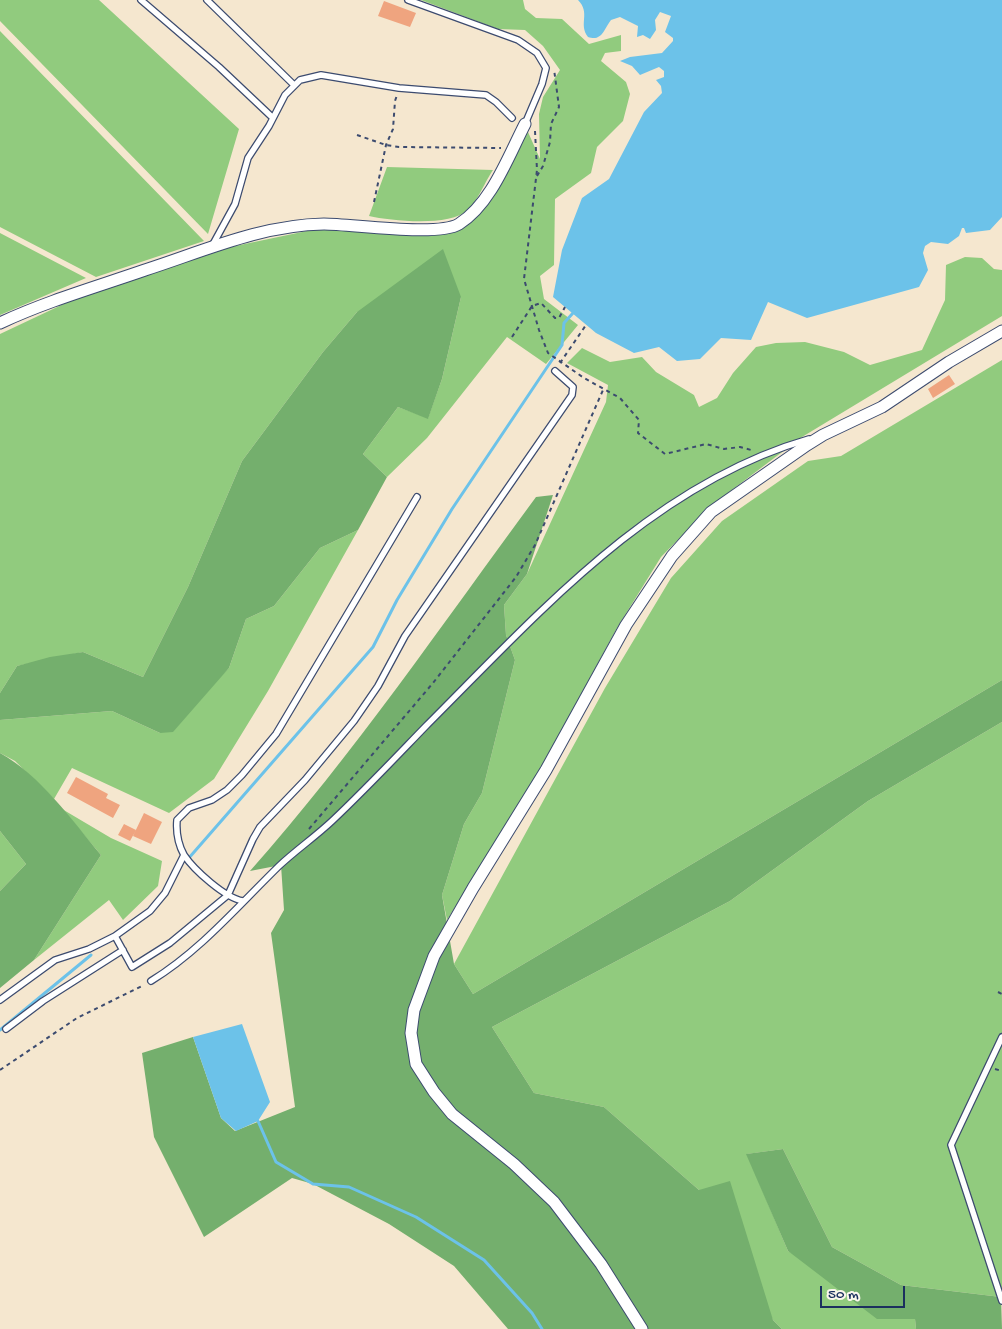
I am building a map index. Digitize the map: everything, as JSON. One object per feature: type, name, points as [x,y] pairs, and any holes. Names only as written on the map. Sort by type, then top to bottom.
[{"type":"street","points":[[0,323],[66,296],[212,246],[279,227],[354,224],[388,229],[457,225],[472,214],[487,194],[525,124]]},
{"type":"street","points":[[642,1329],[602,1264],[554,1202],[514,1164],[452,1114],[434,1092],[416,1064],[411,1033],[414,1010],[434,956],[473,888],[546,770],[626,625],[672,556],[711,512],[823,435],[882,407],[949,362],[1002,331]]},
{"type":"lane","points":[[141,0],[219,67],[273,118]]},
{"type":"lane","points":[[207,0],[294,85]]},
{"type":"lane","points":[[408,0],[518,40],[538,53],[546,68],[542,84],[525,124]]},
{"type":"lane","points":[[212,246],[235,204],[248,158],[285,95],[294,85],[308,76],[321,75],[400,88],[486,96],[496,102],[512,118]]},
{"type":"lane","points":[[115,936],[132,967],[170,943],[228,895],[260,827],[305,780],[354,721],[378,686],[405,636],[572,395],[573,387],[555,371]]},
{"type":"lane","points":[[151,981],[172,969],[195,949],[281,865],[331,822],[512,641],[588,570],[649,519],[700,485],[746,462],[823,435]]},
{"type":"lane","points":[[243,902],[228,895],[208,880],[184,855],[178,840],[176,826],[178,817],[189,808],[212,800],[227,790],[276,734],[417,497]]},
{"type":"lane","points":[[0,1000],[55,960],[89,949],[115,936],[150,911],[165,894],[184,855]]},
{"type":"lane","points":[[6,1029],[43,1001],[123,950]]},
{"type":"lane","points":[[1002,1037],[950,1145],[1002,1301]]},
{"type":"path","points":[[536,178],[543,166],[550,142],[551,124],[559,107],[556,70],[546,68]]},
{"type":"path","points":[[374,202],[386,145],[393,129],[394,101],[400,88]]},
{"type":"path","points":[[531,109],[535,131],[536,178],[524,279],[539,330],[550,355],[603,390],[620,398],[640,420],[638,433],[666,454],[706,444],[724,449],[740,447],[749,450]]},
{"type":"path","points":[[357,135],[386,145],[503,148],[505,141]]},
{"type":"path","points":[[512,337],[532,306],[541,303],[555,318],[559,318],[565,308]]},
{"type":"path","points":[[561,362],[586,325]]},
{"type":"path","points":[[307,830],[434,682],[516,576],[535,545],[603,390]]},
{"type":"path","points":[[0,1070],[77,1018],[151,981]]},
{"type":"path","points":[[998,992],[1002,994]]},
{"type":"green space","points":[[0,0],[99,0],[239,129],[208,234],[0,21]]},
{"type":"green space","points":[[421,0],[523,0],[525,9],[536,18],[562,19],[589,44],[621,35],[621,51],[605,53],[601,61],[626,82],[630,94],[623,121],[597,147],[591,173],[555,199],[554,265],[540,276],[544,299],[578,325],[546,364],[507,337],[427,438],[387,477],[363,454],[398,407],[428,418],[442,379],[461,297],[357,312],[323,352],[242,461],[188,587],[143,677],[83,652],[17,666],[0,693],[0,334],[70,301],[216,250],[326,227],[444,231],[489,198],[528,132],[540,159],[539,114],[543,97],[560,70],[543,46],[525,30],[498,29]]},
{"type":"green space","points":[[0,31],[204,241],[96,277],[0,227]]},
{"type":"green space","points":[[387,167],[493,170],[475,202],[460,215],[435,221],[406,221],[369,216]]},
{"type":"green space","points":[[0,233],[86,278],[0,315]]},
{"type":"green space","points":[[443,249],[461,297],[442,379],[428,419],[398,407],[363,454],[387,477],[358,530],[320,548],[274,606],[246,619],[229,668],[173,732],[160,733],[112,711],[0,720],[0,693],[17,666],[50,657],[83,652],[143,677],[188,587],[242,461],[323,352],[357,312]]},
{"type":"green space","points":[[965,257],[982,258],[994,269],[1002,270],[1002,316],[802,437],[712,505],[661,557],[617,628],[539,772],[447,920],[442,895],[464,824],[482,793],[515,660],[506,635],[504,605],[527,574],[606,402],[608,385],[567,363],[582,348],[610,362],[642,357],[656,372],[694,395],[699,407],[717,398],[733,373],[756,347],[776,343],[805,342],[844,352],[870,365],[922,350],[945,300],[946,265]]},
{"type":"green space","points":[[1002,360],[1002,680],[473,994],[454,964],[605,688],[671,578],[722,521],[808,461],[841,456]]},
{"type":"green space","points":[[553,495],[527,574],[504,605],[506,635],[515,660],[482,793],[464,824],[442,895],[454,964],[473,994],[1002,680],[1002,722],[868,801],[730,901],[492,1027],[534,1093],[604,1107],[699,1190],[730,1181],[773,1320],[782,1329],[508,1329],[454,1266],[389,1224],[313,1184],[292,1178],[204,1237],[154,1137],[142,1053],[193,1037],[221,1118],[235,1131],[295,1107],[271,933],[284,910],[281,865],[250,871],[288,827],[362,734],[536,497]]},
{"type":"green space","points":[[358,530],[268,691],[214,779],[169,813],[72,768],[54,799],[15,761],[0,753],[0,720],[112,711],[160,733],[229,668],[246,619],[274,606],[320,548]]},
{"type":"green space","points":[[1002,722],[1002,1301],[1001,1297],[901,1285],[832,1247],[783,1149],[747,1154],[788,1251],[915,1319],[916,1329],[782,1329],[773,1320],[699,1190],[604,1107],[534,1093],[492,1027],[730,901],[868,801]]},
{"type":"green space","points":[[0,753],[29,774],[55,799],[101,855],[34,960],[0,988],[0,891],[26,864],[0,831]]},
{"type":"green space","points":[[62,809],[111,838],[162,861],[158,886],[123,920],[109,900],[34,960],[101,855]]},
{"type":"green space","points":[[0,831],[26,864],[0,891]]},
{"type":"green space","points":[[783,1149],[832,1247],[901,1285],[1001,1297],[1002,1329],[916,1329],[915,1319],[877,1319],[788,1251],[746,1154]]},
{"type":"water","points":[[578,0],[1002,0],[1002,217],[990,230],[966,233],[964,228],[962,228],[959,236],[948,244],[931,242],[925,246],[923,253],[928,270],[919,287],[807,318],[768,302],[751,340],[721,338],[700,359],[677,361],[659,347],[634,353],[596,333],[553,297],[562,250],[582,198],[609,179],[644,112],[662,93],[661,86],[656,80],[664,77],[664,71],[659,67],[640,75],[632,66],[620,61],[630,57],[662,53],[673,41],[673,38],[665,32],[671,16],[660,12],[655,20],[656,30],[650,39],[643,35],[637,37],[638,26],[620,17],[611,20],[600,36],[593,38],[588,37],[585,32],[584,9]]},
{"type":"water","points":[[242,1024],[270,1102],[258,1121],[236,1131],[221,1118],[193,1037]]},
{"type":"building","points":[[384,1],[416,13],[410,27],[378,16]]},
{"type":"building","points":[[949,375],[955,384],[933,398],[928,389]]},
{"type":"building","points":[[76,777],[108,794],[106,798],[120,805],[113,818],[67,793]]},
{"type":"building","points":[[144,813],[162,822],[151,844],[133,836]]},
{"type":"building","points":[[124,824],[136,830],[130,841],[118,835]]},
{"type":"waterway","points":[[188,859],[373,647],[397,600],[452,509],[562,345],[564,323],[573,313]]},
{"type":"waterway","points":[[0,1030],[91,955]]},
{"type":"waterway","points":[[258,1121],[276,1162],[313,1184],[349,1187],[416,1217],[484,1260],[532,1313],[542,1329]]}]
